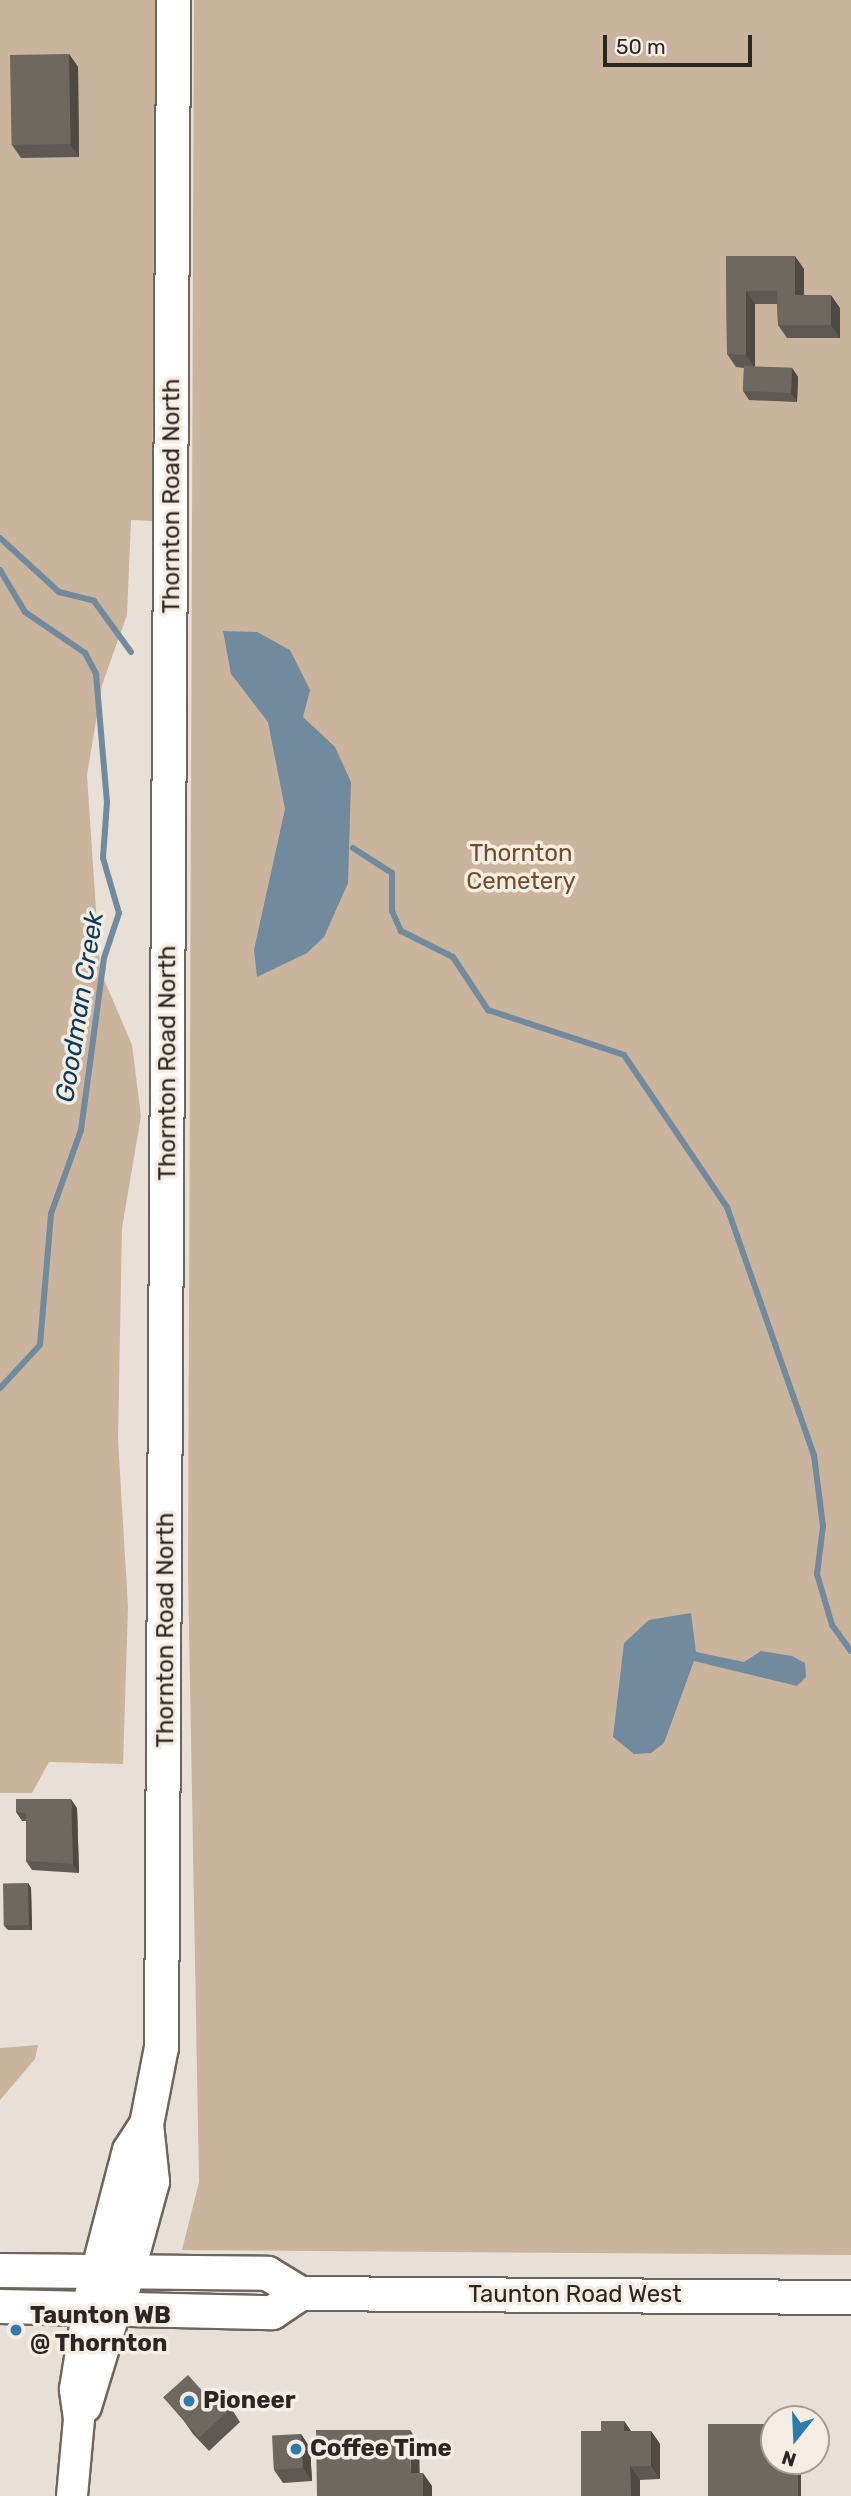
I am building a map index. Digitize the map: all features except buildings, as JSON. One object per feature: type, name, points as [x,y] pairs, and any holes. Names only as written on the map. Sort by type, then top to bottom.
[{"type":"main road","name":"Thornton Road North","points":[[102,2308],[113,2271],[152,2181],[146,2124],[160,2047],[165,1900],[173,0]]},
{"type":"main road","points":[[0,2270],[267,2273],[300,2293],[272,2312],[0,2306]]},
{"type":"main road","name":"Taunton Road West","points":[[300,2293],[851,2297]]},
{"type":"street","name":"Thornton Road North","points":[[72,2496],[79,2419],[94,2391],[102,2308]]},
{"type":"green space","points":[[0,0],[156,0],[152,521],[131,520],[127,615],[102,685],[87,775],[100,970],[132,1045],[141,1116],[122,1228],[118,1439],[128,1607],[123,1764],[49,1762],[32,1793],[0,1793]]},
{"type":"green space","name":"Thornton Cemetery","points":[[194,0],[851,0],[851,2255],[182,2250],[199,2182],[188,1573]]},
{"type":"green space","points":[[38,2045],[35,2059],[0,2100],[0,2048]]},
{"type":"water","points":[[223,631],[257,632],[290,650],[310,690],[303,717],[335,747],[351,782],[348,883],[324,937],[307,953],[257,977],[254,950],[285,809],[268,722],[231,674]]},
{"type":"water","points":[[691,1613],[696,1652],[744,1662],[761,1651],[792,1656],[805,1663],[806,1677],[797,1686],[694,1661],[664,1743],[651,1753],[634,1754],[613,1737],[624,1643],[649,1620]]},
{"type":"waterway","points":[[0,538],[59,592],[94,601],[131,652]]},
{"type":"waterway","name":"Goodman Creek","points":[[0,570],[25,612],[85,653],[96,674],[107,802],[103,858],[119,913],[104,958],[81,1130],[51,1214],[40,1345],[0,1388]]},
{"type":"waterway","points":[[353,848],[392,873],[392,911],[401,931],[453,957],[488,1010],[624,1055],[727,1207],[814,1455],[823,1526],[817,1574],[832,1625],[851,1651]]},
{"type":"place","name":"Taunton WB @ Thornton","points":[[16,2330]]},
{"type":"place","name":"Pioneer","points":[[189,2401]]},
{"type":"place","name":"Coffee Time","points":[[296,2449]]}]
